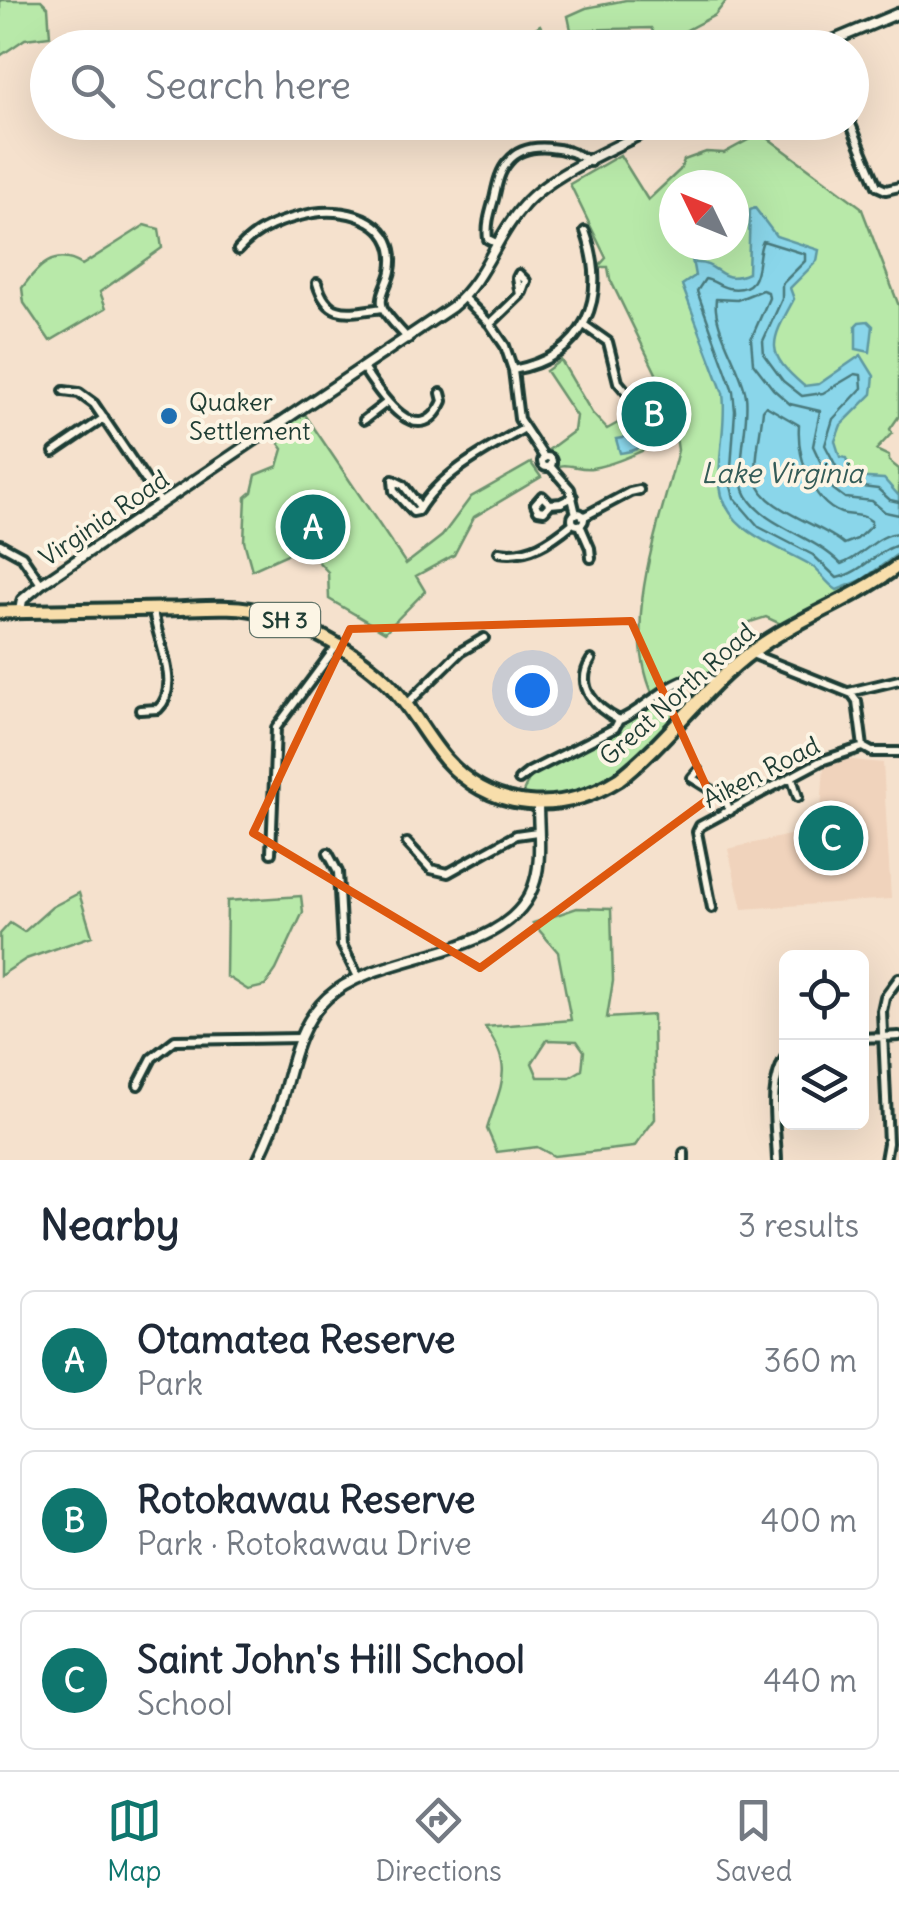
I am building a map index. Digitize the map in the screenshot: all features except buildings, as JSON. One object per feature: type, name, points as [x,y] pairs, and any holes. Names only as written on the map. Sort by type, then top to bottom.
[{"type":"highway","name":"Great North Road","points":[[0,612],[254,610],[283,618],[378,674],[465,778],[498,796],[555,804],[592,794],[619,779],[751,652],[808,616],[875,583],[899,565]]},
{"type":"street","points":[[858,30],[899,13]]},
{"type":"street","name":"Virginia Road","points":[[20,611],[22,600],[41,584],[464,298],[479,280],[517,214],[537,192],[631,140]]},
{"type":"street","points":[[858,140],[877,186],[886,190],[899,187]]},
{"type":"street","points":[[499,244],[488,239],[487,225],[499,177],[510,158],[536,148],[575,152],[590,162]]},
{"type":"street","points":[[238,250],[249,238],[274,224],[301,216],[328,211],[365,217],[384,234],[390,248],[392,266],[382,298],[383,308],[408,339]]},
{"type":"street","points":[[513,370],[554,355],[584,325],[595,277],[585,231]]},
{"type":"street","points":[[317,284],[330,308],[339,313],[383,308]]},
{"type":"street","points":[[490,324],[522,292]]},
{"type":"street","points":[[464,298],[505,346],[513,370],[515,407],[523,429],[544,458],[543,466],[550,466],[568,486],[590,558]]},
{"type":"street","points":[[584,325],[608,342],[618,382],[629,394]]},
{"type":"street","points":[[363,368],[386,403],[406,419],[422,419],[440,407],[441,393]]},
{"type":"street","points":[[64,391],[90,399],[161,503]]},
{"type":"street","points":[[364,420],[386,403]]},
{"type":"street","points":[[54,452],[104,418]]},
{"type":"street","points":[[418,505],[403,485],[393,480],[394,490],[412,512],[477,456],[523,429]]},
{"type":"street","points":[[499,552],[513,554],[538,548],[578,519],[639,490]]},
{"type":"street","points":[[550,504],[573,496]]},
{"type":"street","points":[[0,544],[22,556],[41,584]]},
{"type":"street","points":[[140,710],[158,710],[166,695],[166,656],[154,630],[153,610]]},
{"type":"street","points":[[407,704],[460,652],[484,638]]},
{"type":"street","points":[[272,853],[276,728],[336,646]]},
{"type":"street","points":[[751,652],[849,692],[857,701],[862,747],[872,752],[899,752]]},
{"type":"street","points":[[591,660],[584,673],[586,690],[620,720]]},
{"type":"street","points":[[519,780],[608,732],[666,688],[704,678],[716,683]]},
{"type":"street","points":[[849,692],[899,680]]},
{"type":"street","name":"Aiken Road","points":[[712,908],[697,832],[707,821],[820,761],[862,747]]},
{"type":"street","points":[[698,770],[692,778],[724,798],[730,811]]},
{"type":"street","points":[[792,778],[798,797]]},
{"type":"street","points":[[258,1160],[275,1120],[300,1038],[328,998],[358,977],[484,936],[506,922],[526,900],[536,881],[538,804]]},
{"type":"street","points":[[407,843],[431,869],[448,873],[537,827],[555,804]]},
{"type":"street","points":[[328,853],[338,872],[342,945],[358,977]]},
{"type":"street","points":[[885,1160],[888,1150],[883,1003],[899,978]]},
{"type":"street","points":[[869,1038],[899,1036]]},
{"type":"street","points":[[138,1085],[152,1058],[175,1040],[300,1038]]},
{"type":"street","points":[[778,1160],[775,1088],[779,1071]]},
{"type":"street","points":[[888,1150],[899,1150]]},
{"type":"highlighted area","points":[[631,621],[711,797],[480,968],[253,833],[350,629]]},
{"type":"shaded area","points":[[843,759],[883,763],[891,899],[742,909],[728,849],[820,828],[824,765]]},
{"type":"green space","points":[[0,0],[41,0],[48,7],[50,30],[30,30],[30,38],[0,56]]},
{"type":"green space","points":[[626,0],[727,0],[715,15],[687,30],[571,30],[568,16]]},
{"type":"green space","points":[[748,140],[770,140],[861,207],[899,306],[899,416],[890,429],[892,433],[876,450],[889,456],[889,461],[899,469],[899,560],[883,573],[785,626],[766,617],[750,622],[743,635],[741,654],[712,679],[702,674],[684,678],[653,695],[640,636],[642,605],[653,541],[678,450],[676,437],[592,468],[553,468],[547,451],[574,431],[576,416],[546,371],[561,360],[592,413],[607,429],[667,396],[610,279],[608,267],[598,267],[606,258],[570,184],[620,155],[648,200],[659,190],[659,260],[749,260],[749,170],[680,170],[684,160],[706,152],[724,153]]},
{"type":"green space","points":[[145,225],[159,229],[162,248],[100,292],[106,308],[50,341],[24,303],[22,288],[28,280],[55,259],[82,265]]},
{"type":"green space","points":[[304,413],[406,564],[442,536],[471,497],[531,463],[541,477],[474,517],[454,555],[416,576],[425,591],[385,632],[329,599],[328,572],[311,554],[296,550],[252,570],[244,541],[246,497],[252,492],[256,475],[278,466],[283,449],[272,434]]},
{"type":"green space","points":[[659,699],[676,716],[638,755],[610,776],[561,796],[522,795],[531,774],[623,726]]},
{"type":"green space","points":[[79,893],[92,936],[26,959],[0,976],[0,934],[10,923],[24,932],[52,907]]},
{"type":"green space","points":[[301,896],[303,912],[265,986],[248,990],[226,976],[227,901]]},
{"type":"green space","points":[[577,908],[611,909],[613,981],[607,1018],[653,1015],[655,1119],[634,1147],[554,1156],[537,1147],[497,1152],[487,1129],[503,1066],[485,1027],[571,1020],[558,952],[533,923]],"holes":[[[547,1040],[577,1041],[584,1051],[582,1070],[570,1077],[538,1077],[532,1063]]]},
{"type":"water","name":"Lake Virginia","points":[[755,208],[776,236],[819,250],[817,261],[790,288],[794,299],[775,346],[782,364],[804,386],[819,384],[861,355],[874,376],[872,394],[841,425],[835,441],[852,477],[884,479],[899,496],[899,553],[862,580],[837,590],[813,567],[742,525],[731,514],[720,486],[723,393],[682,285],[695,276],[692,260],[731,277],[748,273],[750,210]]},
{"type":"water","points":[[868,321],[873,326],[870,352],[856,349],[859,322]]},
{"type":"water","points":[[646,422],[651,430],[643,444],[620,453],[616,439]]},
{"type":"place","name":"Rotokawau Reserve","points":[[654,414]]},
{"type":"place","name":"Quaker Settlement","points":[[169,416]]},
{"type":"place","name":"Otamatea Reserve","points":[[313,527]]},
{"type":"place","name":"Saint John's Hill School","points":[[831,838]]}]
